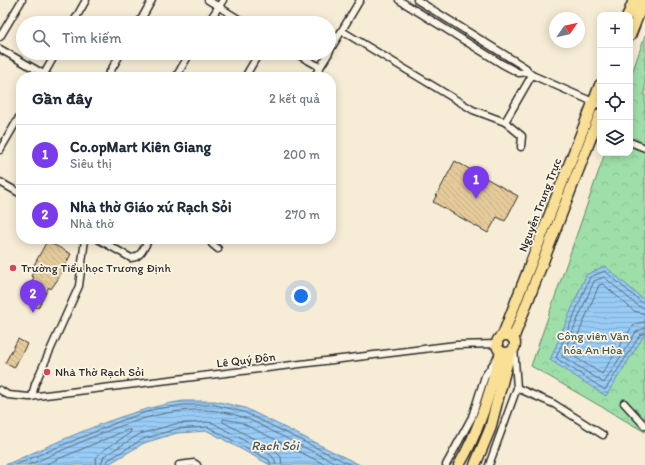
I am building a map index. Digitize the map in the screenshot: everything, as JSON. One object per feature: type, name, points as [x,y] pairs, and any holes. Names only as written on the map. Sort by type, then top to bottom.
[{"type":"main road","points":[[629,12],[634,0]]},
{"type":"main road","points":[[633,28],[644,0]]},
{"type":"main road","name":"Nguyễn Trung Trực","points":[[459,465],[472,444],[507,347],[593,128],[596,104]]},
{"type":"main road","name":"Nguyễn Trung Trực","points":[[476,465],[490,429],[509,335],[503,335],[593,128]]},
{"type":"street","points":[[0,37],[22,0]]},
{"type":"street","points":[[77,16],[86,0]]},
{"type":"street","points":[[142,16],[152,0]]},
{"type":"street","points":[[208,0],[233,16]]},
{"type":"street","points":[[212,16],[223,0]]},
{"type":"street","points":[[336,41],[360,0]]},
{"type":"street","points":[[399,0],[519,73],[530,73],[596,104]]},
{"type":"street","points":[[417,0],[526,68],[530,73]]},
{"type":"street","points":[[342,31],[473,110],[505,122],[522,136],[521,147]]},
{"type":"street","points":[[0,49],[16,59]]},
{"type":"street","points":[[18,60],[38,72]]},
{"type":"street","points":[[47,72],[53,60]]},
{"type":"street","points":[[110,72],[117,60]]},
{"type":"street","points":[[179,72],[186,60]]},
{"type":"street","points":[[248,72],[255,60]]},
{"type":"street","points":[[308,60],[320,67]]},
{"type":"street","points":[[317,72],[324,60]]},
{"type":"street","points":[[505,122],[530,73]]},
{"type":"street","points":[[0,150],[16,123]]},
{"type":"street","points":[[633,143],[645,148]]},
{"type":"street","points":[[0,182],[16,191]]},
{"type":"street","points":[[32,397],[35,384],[79,286],[83,244]]},
{"type":"street","points":[[107,244],[131,258],[134,258],[139,256],[146,244]]},
{"type":"street","points":[[212,244],[218,249]]},
{"type":"street","name":"Lê Quý Đôn","points":[[0,390],[8,395],[32,397],[456,345],[507,347]]},
{"type":"street","points":[[489,465],[517,388],[507,347]]},
{"type":"street","points":[[446,465],[472,417],[485,376],[507,347]]},
{"type":"street","points":[[517,388],[554,404],[603,435]]},
{"type":"street","points":[[624,403],[645,426]]},
{"type":"street","points":[[179,465],[196,464]]},
{"type":"green space","name":"Công viên Văn hóa An Hòa","points":[[645,35],[645,432],[531,366],[604,156],[633,156],[633,70]]},
{"type":"water","points":[[605,266],[645,301],[645,334],[606,396],[550,360],[586,275]]},
{"type":"water","name":"Rạch Sỏi","points":[[183,401],[215,401],[245,408],[360,465],[270,465],[208,431],[177,433],[144,443],[107,465],[5,465],[92,427],[137,412]]},
{"type":"building","points":[[455,161],[518,196],[505,221],[497,217],[488,233],[433,202]]},
{"type":"building","points":[[45,244],[53,244],[71,254],[58,279],[51,289],[49,287],[38,308],[22,300],[34,277],[31,276],[36,267],[34,265]]},
{"type":"building","points":[[18,339],[27,344],[14,368],[5,363]]},
{"type":"place","name":"Co.opMart Kiên Giang","points":[[476,199]]},
{"type":"place","name":"Trường Tiểu học Trương Định","points":[[13,268]]},
{"type":"place","name":"Nhà thờ Giáo xứ Rạch Sỏi","points":[[33,313]]},
{"type":"place","name":"Nhà Thờ Rạch Sỏi","points":[[47,372]]}]
